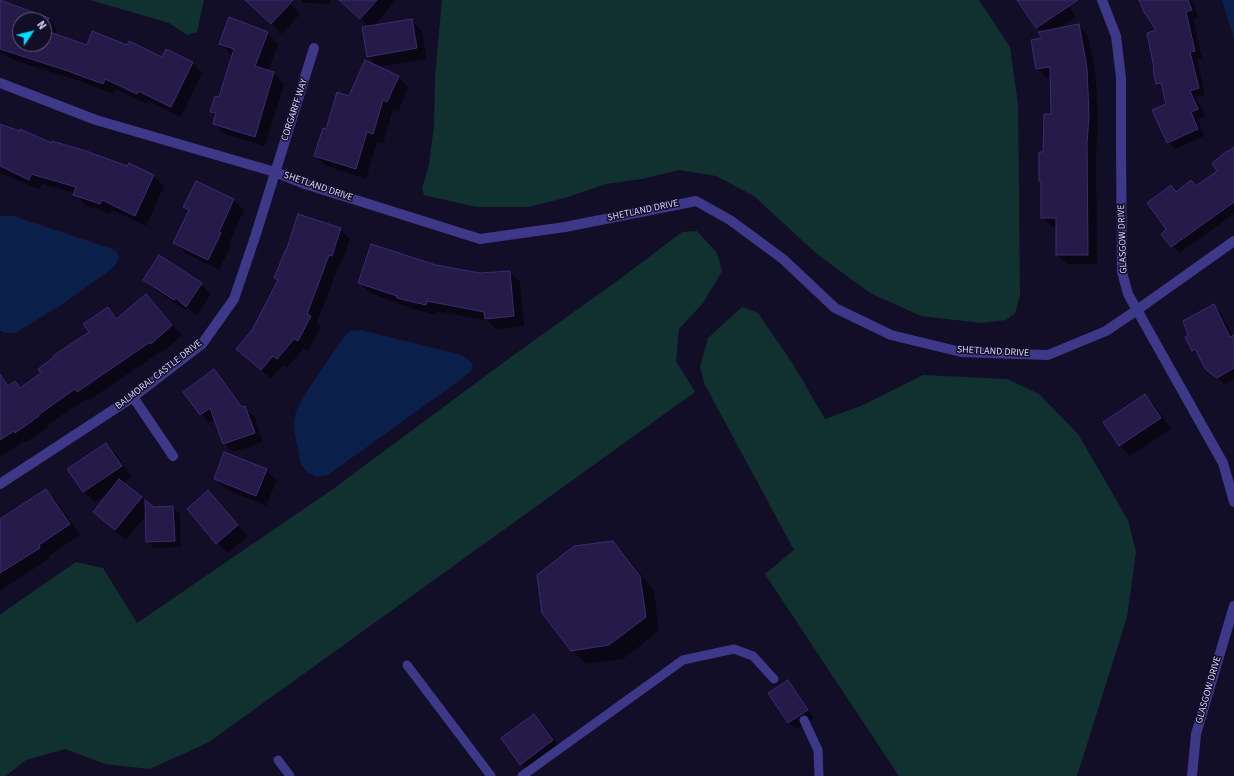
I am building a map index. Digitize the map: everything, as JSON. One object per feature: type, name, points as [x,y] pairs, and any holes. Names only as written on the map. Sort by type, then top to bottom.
[{"type":"street","name":"GLASGOW DRIVE","points":[[1102,0],[1116,36],[1121,78],[1122,272],[1128,294],[1223,463],[1234,502]]},
{"type":"street","name":"CORGARFF WAY","points":[[275,172],[314,48]]},
{"type":"street","name":"SHETLAND DRIVE","points":[[0,82],[96,120],[275,172],[305,184],[480,239],[565,227],[696,200],[730,220],[782,260],[835,308],[891,335],[961,352],[1048,355],[1106,331],[1234,241]]},
{"type":"street","name":"BALMORAL CASTLE DRIVE","points":[[0,484],[133,397],[202,344],[234,299],[275,172]]},
{"type":"street","points":[[133,397],[173,456]]},
{"type":"street","name":"GLASGOW DRIVE","points":[[1192,776],[1196,734],[1234,606]]},
{"type":"lane","points":[[522,776],[683,660],[734,649],[753,656],[774,679]]},
{"type":"lane","points":[[407,665],[492,776]]},
{"type":"lane","points":[[804,720],[818,750],[819,776]]},
{"type":"lane","points":[[278,760],[290,776]]},
{"type":"green space","points":[[90,0],[204,0],[197,32],[187,35],[169,23]]},
{"type":"green space","points":[[442,0],[979,0],[1010,47],[1018,104],[1020,295],[1015,313],[1006,320],[981,323],[921,316],[870,293],[817,254],[754,196],[716,176],[679,170],[642,179],[606,184],[568,197],[529,207],[476,207],[424,195],[422,188],[429,165],[434,125],[435,77]]},
{"type":"green space","points":[[697,231],[717,253],[722,271],[703,303],[679,329],[676,361],[695,392],[209,742],[150,769],[105,764],[65,749],[26,760],[6,776],[0,776],[0,615],[5,611],[76,562],[103,568],[137,623],[333,489],[682,232]]},
{"type":"green space","points":[[742,307],[758,313],[793,364],[825,419],[861,406],[923,375],[1007,379],[1039,394],[1078,434],[1128,520],[1136,552],[1127,617],[1077,776],[899,776],[765,574],[794,550],[705,385],[700,367],[708,338]]},
{"type":"water","points":[[1222,0],[1234,0],[1234,39]]},
{"type":"water","points":[[13,216],[115,250],[119,256],[117,263],[110,270],[63,304],[15,333],[4,333],[0,330],[0,217]]},
{"type":"water","points":[[361,330],[462,355],[473,363],[471,371],[328,475],[316,477],[307,472],[301,465],[295,435],[294,424],[296,411],[305,394],[343,338],[350,331]]},
{"type":"building","points":[[0,0],[33,12],[12,12],[12,52],[52,52],[52,33],[87,45],[92,31],[127,45],[129,41],[162,57],[166,49],[193,62],[171,107],[138,91],[137,94],[105,79],[103,84],[0,49]]},
{"type":"building","points":[[245,0],[293,0],[271,24]]},
{"type":"building","points":[[339,0],[377,0],[360,19]]},
{"type":"building","points":[[1017,0],[1078,0],[1036,28]]},
{"type":"building","points":[[1139,0],[1188,0],[1192,10],[1186,12],[1195,51],[1190,52],[1199,88],[1190,91],[1198,109],[1191,112],[1198,129],[1167,143],[1152,110],[1166,104],[1161,83],[1156,84],[1147,33],[1156,30],[1144,12]]},
{"type":"building","points":[[229,17],[268,32],[255,66],[274,72],[255,137],[213,124],[216,113],[210,112],[215,96],[219,97],[234,49],[219,44]]},
{"type":"building","points":[[412,19],[417,48],[367,57],[362,27]]},
{"type":"building","points":[[1079,24],[1087,68],[1089,115],[1087,144],[1088,255],[1056,255],[1056,218],[1041,218],[1041,181],[1039,181],[1039,152],[1043,152],[1044,114],[1051,114],[1050,67],[1036,69],[1031,40],[1042,38],[1038,32]]},
{"type":"building","points":[[365,60],[399,76],[387,102],[383,100],[373,134],[367,132],[356,169],[314,156],[323,128],[326,129],[337,92],[349,96]]},
{"type":"building","points":[[0,124],[20,131],[20,129],[52,143],[52,141],[86,151],[127,166],[129,163],[154,175],[135,216],[102,200],[100,204],[73,195],[76,187],[31,174],[29,180],[0,166]]},
{"type":"building","points":[[1234,147],[1234,202],[1171,247],[1161,234],[1166,229],[1147,203],[1171,185],[1176,192],[1191,180],[1196,186],[1217,171],[1212,163]]},
{"type":"building","points":[[196,181],[234,199],[219,232],[221,233],[208,260],[173,243],[189,210],[183,207]]},
{"type":"building","points":[[298,214],[341,228],[332,256],[329,255],[307,314],[311,316],[298,341],[294,339],[277,359],[273,356],[261,370],[236,349],[252,330],[278,280],[274,278],[286,251]]},
{"type":"building","points":[[371,244],[436,265],[480,273],[510,271],[514,316],[485,319],[484,312],[427,301],[426,305],[397,298],[397,296],[358,283]]},
{"type":"building","points":[[159,255],[202,283],[186,307],[176,298],[174,300],[143,280]]},
{"type":"building","points":[[146,294],[172,325],[151,344],[150,342],[77,392],[75,389],[15,433],[14,431],[0,440],[0,374],[8,386],[15,381],[20,388],[41,373],[38,369],[54,357],[53,356],[89,332],[83,324],[108,307],[116,319]]},
{"type":"building","points":[[1214,304],[1230,337],[1234,335],[1234,368],[1217,378],[1206,370],[1195,349],[1192,351],[1185,337],[1188,335],[1183,321]]},
{"type":"building","points":[[214,369],[242,407],[245,406],[255,433],[223,444],[210,408],[200,415],[183,392]]},
{"type":"building","points":[[1145,394],[1161,418],[1119,446],[1103,422]]},
{"type":"building","points":[[106,443],[122,466],[83,492],[67,469]]},
{"type":"building","points":[[224,452],[267,469],[256,496],[214,479]]},
{"type":"building","points":[[119,479],[142,497],[115,530],[93,512]]},
{"type":"building","points":[[46,489],[70,524],[39,545],[40,548],[0,573],[0,519]]},
{"type":"building","points":[[208,490],[238,525],[216,544],[187,509]]},
{"type":"building","points":[[145,500],[154,507],[173,506],[175,541],[146,542]]},
{"type":"building","points":[[613,541],[640,576],[646,617],[609,645],[571,651],[542,613],[537,575],[574,546]]},
{"type":"building","points":[[788,680],[808,710],[788,723],[768,693]]},
{"type":"building","points":[[534,714],[553,740],[520,765],[501,738]]}]
